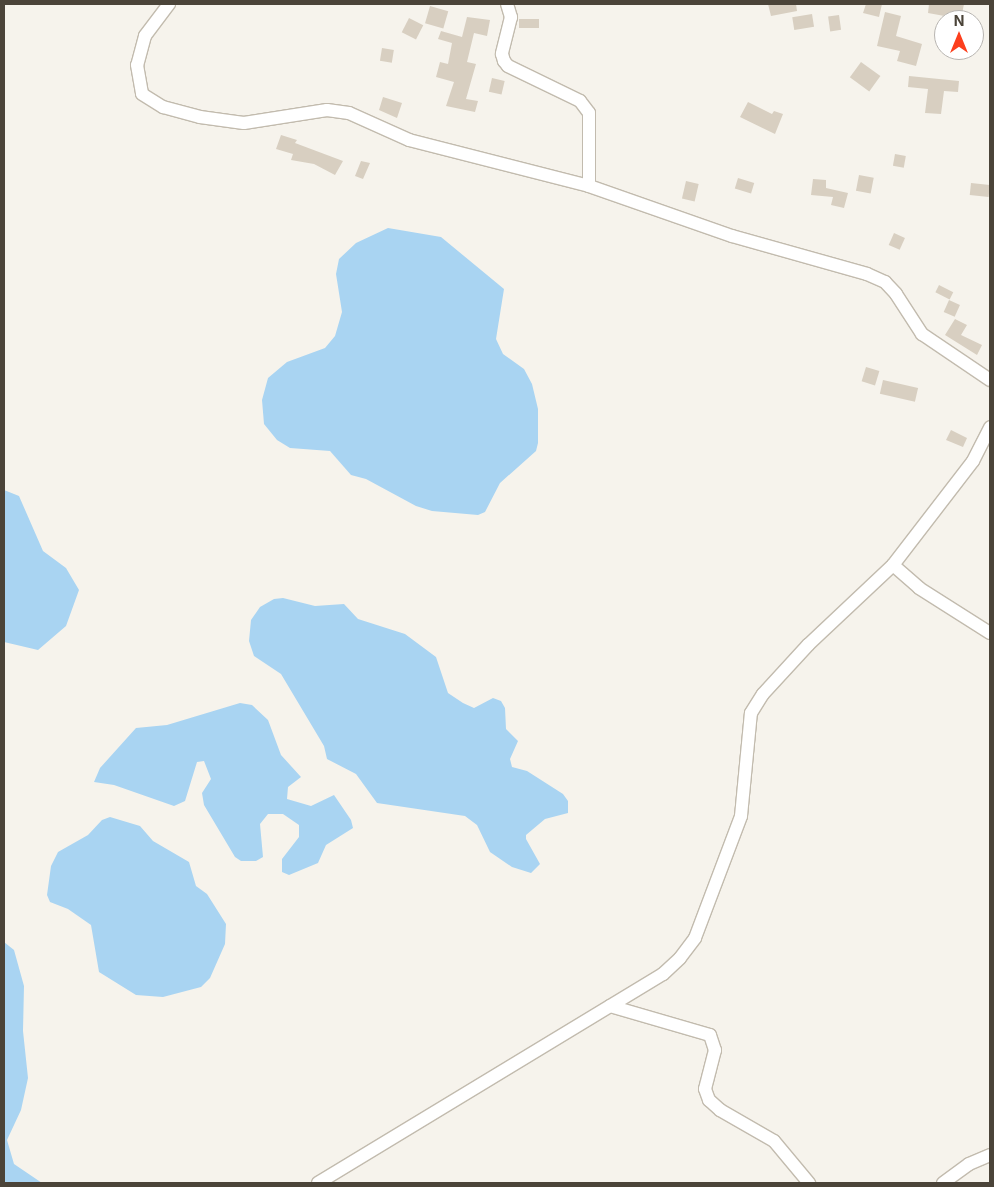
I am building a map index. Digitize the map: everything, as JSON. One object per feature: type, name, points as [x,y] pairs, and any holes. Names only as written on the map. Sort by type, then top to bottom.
[{"type":"street","points":[[169,4],[145,36],[137,65],[142,94],[163,107],[200,117],[244,123],[336,110],[368,120],[409,140],[589,186],[732,236],[885,282],[922,334],[990,380]]},
{"type":"street","points":[[507,4],[510,17],[502,54],[508,66],[580,101],[589,113],[589,186]]},
{"type":"street","points":[[318,1183],[663,974],[680,958],[694,938],[741,816],[751,713],[763,694],[808,645],[893,564],[973,461],[990,427]]},
{"type":"street","points":[[893,564],[919,588],[990,633]]},
{"type":"street","points":[[610,1006],[710,1035],[715,1050],[705,1089],[709,1100],[720,1110],[774,1141],[809,1183]]},
{"type":"street","points":[[943,1183],[969,1164],[990,1155]]},
{"type":"water","points":[[388,228],[441,237],[504,289],[496,339],[503,354],[524,369],[532,384],[538,409],[538,443],[536,451],[500,483],[485,512],[478,515],[432,511],[416,506],[366,479],[351,475],[330,451],[290,448],[277,440],[264,424],[262,400],[268,378],[287,362],[325,348],[335,336],[342,312],[336,274],[339,259],[356,243]]},
{"type":"water","points":[[4,490],[19,496],[43,551],[66,568],[79,590],[66,626],[38,650],[4,642]]},
{"type":"water","points":[[283,598],[315,606],[344,604],[358,619],[405,634],[436,657],[448,693],[463,703],[474,708],[493,698],[501,701],[505,708],[506,729],[518,741],[510,759],[512,767],[527,771],[563,794],[568,801],[568,813],[545,819],[526,835],[526,839],[540,864],[531,873],[512,867],[490,852],[477,825],[465,816],[377,803],[356,774],[327,759],[324,746],[281,674],[254,656],[249,641],[251,620],[260,607],[274,599]]},
{"type":"water","points":[[240,703],[252,705],[268,720],[281,755],[301,777],[288,787],[287,799],[311,806],[334,795],[351,820],[353,828],[326,845],[318,863],[289,875],[282,872],[282,859],[299,837],[299,825],[283,814],[268,814],[260,824],[263,857],[256,861],[241,861],[235,857],[204,805],[202,793],[211,779],[204,761],[197,762],[185,801],[174,806],[114,785],[94,782],[100,768],[136,728],[167,725]]},
{"type":"water","points":[[110,817],[140,826],[153,841],[189,862],[196,886],[207,894],[226,924],[225,944],[210,978],[201,987],[163,997],[136,995],[99,972],[91,925],[68,909],[50,902],[47,895],[51,866],[58,852],[88,835],[102,820]]},
{"type":"water","points":[[4,942],[14,950],[24,986],[23,1031],[28,1078],[21,1110],[7,1140],[14,1164],[42,1183],[4,1183]]},
{"type":"building","points":[[768,4],[796,4],[797,11],[771,16]]},
{"type":"building","points":[[866,4],[882,4],[879,17],[863,13]]},
{"type":"building","points":[[929,4],[964,4],[963,10],[934,10],[934,14],[928,13]]},
{"type":"building","points":[[430,6],[448,11],[443,29],[425,23]]},
{"type":"building","points":[[885,12],[901,16],[896,36],[922,44],[916,66],[897,61],[900,51],[877,46]]},
{"type":"building","points":[[812,14],[814,27],[794,30],[792,17]]},
{"type":"building","points":[[839,15],[841,30],[830,31],[828,17]]},
{"type":"building","points":[[467,17],[490,20],[487,36],[474,33],[467,62],[476,64],[466,99],[478,101],[475,112],[446,106],[454,82],[436,77],[440,62],[448,64],[452,43],[438,39],[441,31],[462,37]]},
{"type":"building","points":[[409,18],[423,25],[416,40],[402,32]]},
{"type":"building","points":[[519,19],[539,19],[539,28],[519,28]]},
{"type":"building","points":[[382,48],[394,50],[392,63],[380,61]]},
{"type":"building","points":[[861,62],[880,76],[869,91],[850,77]]},
{"type":"building","points":[[909,76],[959,81],[958,92],[944,91],[941,114],[925,113],[928,89],[908,87]]},
{"type":"building","points":[[492,78],[505,81],[502,95],[489,92]]},
{"type":"building","points":[[383,97],[402,103],[397,118],[379,110]]},
{"type":"building","points":[[748,102],[772,114],[774,111],[783,114],[775,134],[740,117]]},
{"type":"building","points":[[281,135],[297,140],[295,143],[343,161],[335,175],[314,164],[291,160],[293,154],[276,149]]},
{"type":"building","points":[[895,154],[906,156],[904,168],[893,166]]},
{"type":"building","points":[[361,161],[370,163],[363,179],[355,176]]},
{"type":"building","points":[[859,175],[874,178],[871,194],[856,191]]},
{"type":"building","points":[[738,178],[754,183],[751,193],[735,189]]},
{"type":"building","points":[[813,179],[826,180],[826,188],[848,193],[844,208],[831,205],[833,197],[811,195]]},
{"type":"building","points":[[686,181],[699,184],[695,201],[682,199]]},
{"type":"building","points":[[971,183],[990,185],[989,197],[970,195]]},
{"type":"building","points":[[894,233],[905,238],[900,250],[889,245]]},
{"type":"building","points":[[939,285],[953,292],[950,299],[935,292]]},
{"type":"building","points":[[949,300],[960,305],[955,317],[944,312]]},
{"type":"building","points":[[955,319],[967,325],[961,335],[982,345],[977,355],[945,335]]},
{"type":"building","points":[[866,367],[879,371],[875,385],[862,381]]},
{"type":"building","points":[[883,380],[918,388],[915,402],[880,394]]},
{"type":"building","points":[[951,430],[967,438],[963,447],[946,440]]}]
